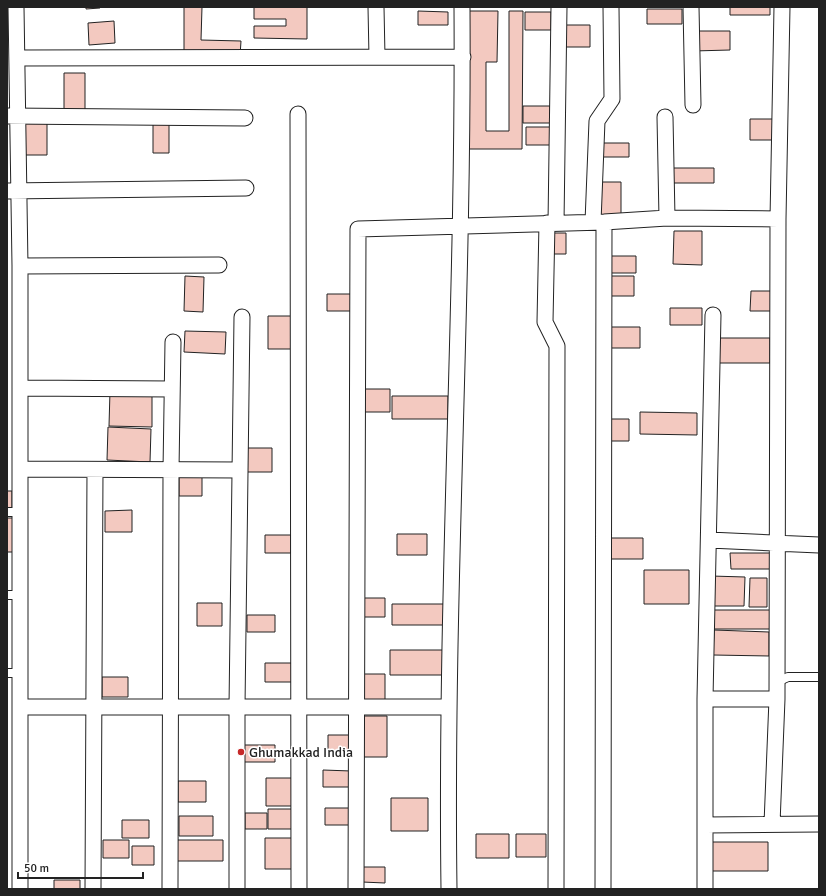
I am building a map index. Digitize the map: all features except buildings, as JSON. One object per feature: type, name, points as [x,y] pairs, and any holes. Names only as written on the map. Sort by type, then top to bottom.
[{"type":"street","points":[[16,7],[13,50],[12,116],[14,191],[20,266],[20,470],[13,512],[13,673],[20,707],[13,753],[13,832],[20,889]]},
{"type":"street","points":[[376,7],[377,57]]},
{"type":"street","points":[[449,889],[449,707],[461,225],[462,7]]},
{"type":"street","points":[[556,889],[557,346],[545,322],[552,223],[559,7]]},
{"type":"street","points":[[603,889],[597,121],[612,100],[611,7]]},
{"type":"street","points":[[691,7],[693,105]]},
{"type":"street","points":[[772,824],[777,682],[778,219],[782,7]]},
{"type":"street","points":[[13,50],[377,57],[462,57]]},
{"type":"street","points":[[298,114],[299,889]]},
{"type":"street","points":[[12,116],[245,118]]},
{"type":"street","points":[[665,117],[667,218]]},
{"type":"street","points":[[14,191],[246,188]]},
{"type":"street","points":[[356,889],[358,229],[598,222],[667,218],[778,219]]},
{"type":"street","points":[[20,266],[219,265]]},
{"type":"street","points":[[705,889],[705,699],[713,315]]},
{"type":"street","points":[[237,889],[237,707],[242,317]]},
{"type":"street","points":[[170,889],[170,470],[173,342]]},
{"type":"street","points":[[20,388],[172,389]]},
{"type":"street","points":[[20,470],[240,470]]},
{"type":"street","points":[[94,889],[96,470]]},
{"type":"street","points":[[709,540],[819,545]]},
{"type":"street","points":[[705,699],[776,699]]},
{"type":"street","points":[[20,707],[94,705],[449,707]]},
{"type":"street","points":[[705,825],[819,824]]},
{"type":"lane","points":[[777,682],[788,677],[819,677]]},
{"type":"place","name":"Ghumakkad India","points":[[241,752]]}]
